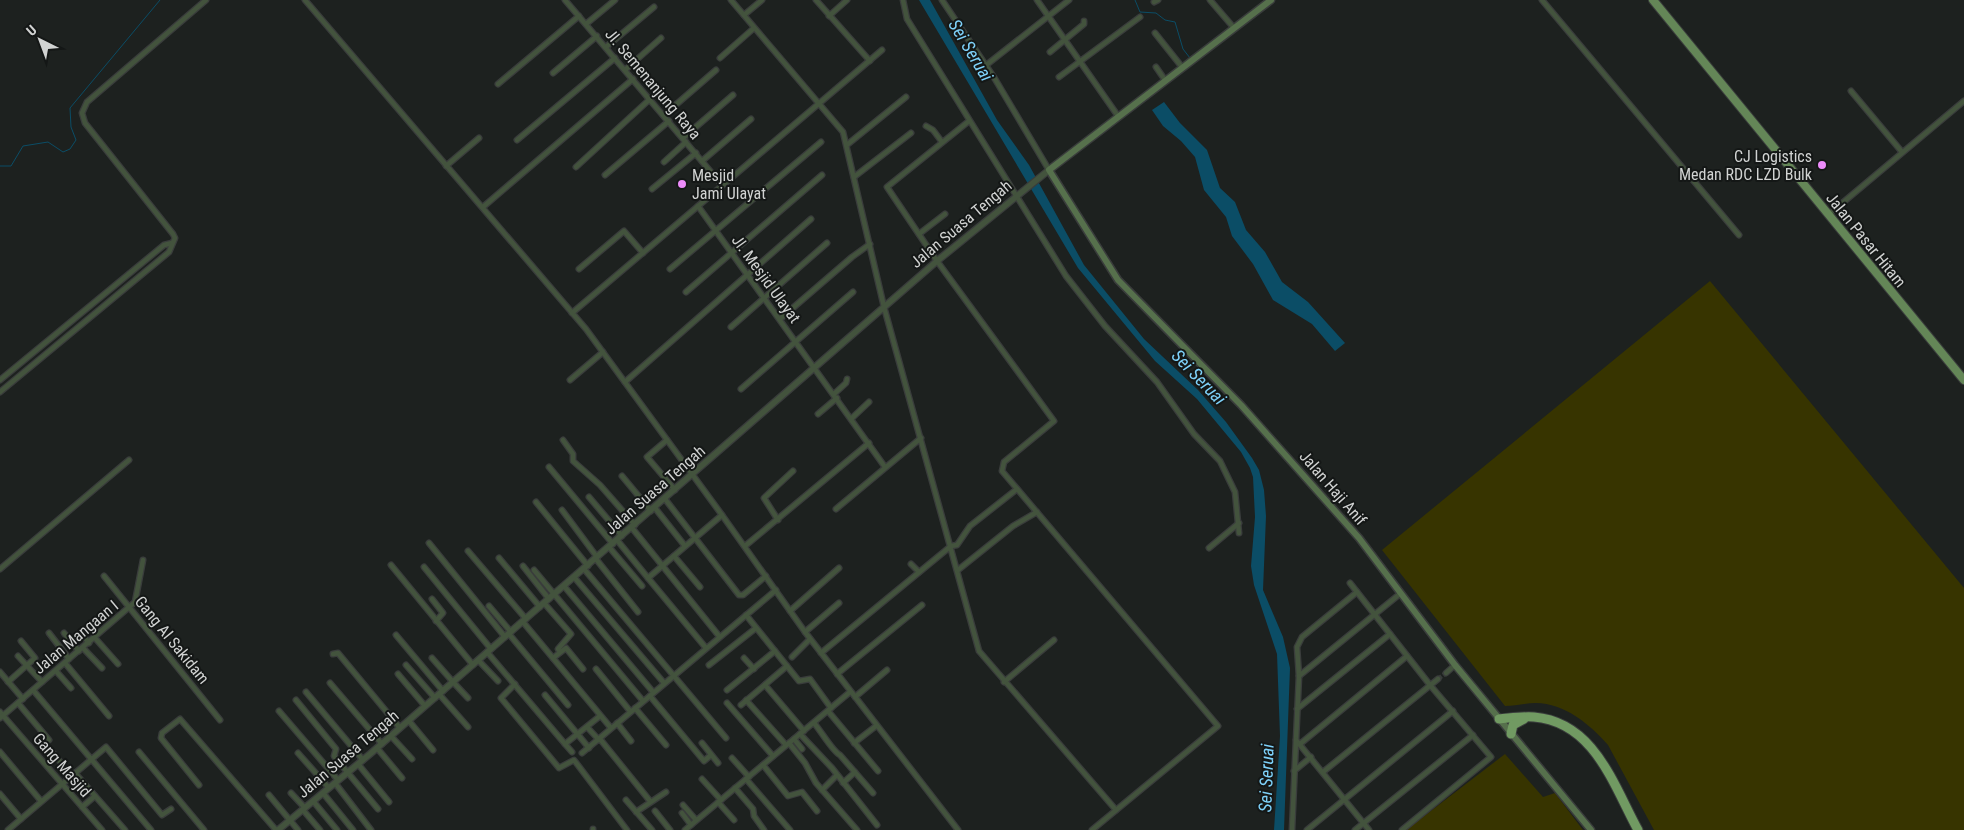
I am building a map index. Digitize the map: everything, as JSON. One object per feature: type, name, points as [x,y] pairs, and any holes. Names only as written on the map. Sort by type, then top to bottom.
[{"type":"highway","points":[[1499,719],[1529,716],[1544,718],[1562,724],[1576,732],[1599,757],[1638,830]]},
{"type":"highway","points":[[1511,734],[1513,725],[1518,720],[1539,720],[1560,725],[1579,737],[1599,763],[1633,830]]},
{"type":"main road","points":[[1049,170],[1271,0]]},
{"type":"main road","name":"Jalan Pasar Hitam","points":[[1653,0],[1964,380]]},
{"type":"main road","name":"Jalan Haji Anif","points":[[1049,170],[1118,280],[1261,426],[1359,538],[1455,665],[1591,830]]},
{"type":"street","points":[[0,392],[169,252],[175,238],[173,234],[86,123],[82,113],[87,102],[206,0]]},
{"type":"street","points":[[305,0],[483,207],[603,352],[666,441],[745,546],[810,639],[958,830]]},
{"type":"street","name":"Jl. Semenanjung Raya","points":[[565,0],[722,185]]},
{"type":"street","points":[[586,24],[615,0]]},
{"type":"street","points":[[731,0],[838,123],[848,144],[867,246],[979,651],[1116,810]]},
{"type":"street","points":[[744,15],[762,0]]},
{"type":"street","points":[[816,0],[870,61]]},
{"type":"street","points":[[829,16],[847,0]]},
{"type":"street","points":[[903,0],[907,19],[1016,196],[1080,295],[1105,326],[1156,382],[1194,434],[1220,461],[1235,492],[1240,523],[1239,533]]},
{"type":"street","points":[[942,0],[1049,170]]},
{"type":"street","points":[[1037,0],[1118,116]]},
{"type":"street","points":[[985,66],[1069,0]]},
{"type":"street","points":[[1210,0],[1234,28]]},
{"type":"street","points":[[1542,0],[1739,234]]},
{"type":"street","points":[[1546,5],[1552,0]]},
{"type":"street","points":[[606,47],[654,7]]},
{"type":"street","points":[[498,84],[579,16]]},
{"type":"street","points":[[1060,77],[1140,17]]},
{"type":"street","points":[[1050,52],[1084,24],[1084,21]]},
{"type":"street","points":[[720,58],[754,28]]},
{"type":"street","points":[[1154,33],[1182,67]]},
{"type":"street","points":[[553,73],[596,36]]},
{"type":"street","points":[[625,70],[661,38]]},
{"type":"street","points":[[572,313],[882,50]]},
{"type":"street","points":[[517,140],[615,58]]},
{"type":"street","points":[[1156,67],[1165,80]]},
{"type":"street","points":[[664,115],[716,70]]},
{"type":"street","points":[[483,207],[633,79]]},
{"type":"street","points":[[1851,91],[1902,152]]},
{"type":"street","points":[[664,162],[733,95]]},
{"type":"street","points":[[848,144],[906,97]]},
{"type":"street","points":[[576,167],[650,99]]},
{"type":"street","points":[[1828,215],[1964,101]]},
{"type":"street","points":[[702,161],[751,119]]},
{"type":"street","points":[[605,175],[668,121]]},
{"type":"street","points":[[969,121],[887,187],[937,261],[1054,421],[1002,464],[1002,471],[1218,726],[1092,830]]},
{"type":"street","points":[[926,126],[933,130],[942,142]]},
{"type":"street","points":[[854,177],[911,133]]},
{"type":"street","points":[[446,166],[479,138]]},
{"type":"street","points":[[670,269],[821,142]]},
{"type":"street","points":[[652,190],[696,153]]},
{"type":"street","name":"Jalan Suasa Tengah","points":[[277,830],[391,736],[937,261],[1049,170]]},
{"type":"street","points":[[686,292],[822,175]]},
{"type":"street","name":"Jl. Mesjid Ulayat","points":[[698,206],[852,418],[885,468]]},
{"type":"street","points":[[919,234],[945,214]]},
{"type":"street","points":[[626,382],[811,219]]},
{"type":"street","points":[[579,269],[624,230],[642,253]]},
{"type":"street","points":[[0,380],[164,245],[172,243]]},
{"type":"street","points":[[730,327],[827,243]]},
{"type":"street","points":[[780,319],[867,246]]},
{"type":"street","points":[[741,389],[853,292]]},
{"type":"street","points":[[570,380],[603,352]]},
{"type":"street","points":[[818,414],[836,396],[847,379]]},
{"type":"street","points":[[852,418],[869,402]]},
{"type":"street","points":[[836,508],[921,438]]},
{"type":"street","points":[[563,440],[573,454],[574,461],[600,485],[634,526],[663,566],[719,636]]},
{"type":"street","points":[[666,441],[647,458],[675,490]]},
{"type":"street","points":[[745,546],[869,443]]},
{"type":"street","points":[[0,568],[130,460]]},
{"type":"street","points":[[549,467],[648,578],[706,648]]},
{"type":"street","points":[[778,520],[764,501],[764,496],[792,472]]},
{"type":"street","points":[[622,476],[685,546]]},
{"type":"street","points":[[822,653],[951,546],[957,545],[970,526],[1016,489]]},
{"type":"street","points":[[589,496],[642,586]]},
{"type":"street","points":[[665,499],[739,595],[743,596],[766,576]]},
{"type":"street","points":[[536,502],[586,567],[726,738]]},
{"type":"street","points":[[562,510],[638,612]]},
{"type":"street","points":[[958,570],[1013,526],[1037,512]]},
{"type":"street","points":[[648,578],[722,515]]},
{"type":"street","points":[[1209,548],[1240,523]]},
{"type":"street","points":[[429,543],[568,705]]},
{"type":"street","points":[[468,551],[611,728]]},
{"type":"street","points":[[674,556],[700,587]]},
{"type":"street","points":[[499,558],[547,601],[643,701]]},
{"type":"street","name":"Jalan Mangaan I","points":[[1,715],[23,699],[136,601],[143,560]]},
{"type":"street","points":[[911,564],[919,572]]},
{"type":"street","points":[[391,565],[473,665]]},
{"type":"street","points":[[523,566],[571,634],[558,649],[560,652]]},
{"type":"street","points":[[424,567],[515,684],[572,752]]},
{"type":"street","points":[[790,611],[839,568]]},
{"type":"street","points":[[534,570],[547,601]]},
{"type":"street","name":"Gang Al Sakidam","points":[[104,576],[220,720]]},
{"type":"street","points":[[574,577],[664,683]]},
{"type":"street","points":[[1350,583],[1430,685],[1491,758],[1402,830]]},
{"type":"street","points":[[564,586],[704,761],[711,755]]},
{"type":"street","points":[[582,754],[632,709],[776,590]]},
{"type":"street","points":[[1292,830],[1298,642],[1357,592]]},
{"type":"street","points":[[1298,676],[1401,593]]},
{"type":"street","points":[[432,599],[443,614],[436,621]]},
{"type":"street","points":[[805,632],[839,604]]},
{"type":"street","points":[[837,674],[922,605]]},
{"type":"street","points":[[489,606],[508,634]]},
{"type":"street","points":[[746,615],[799,681],[810,679],[854,743],[878,771]]},
{"type":"street","points":[[709,666],[756,628]]},
{"type":"street","points":[[49,633],[70,659]]},
{"type":"street","points":[[64,633],[102,668]]},
{"type":"street","points":[[82,633],[89,643]]},
{"type":"street","points":[[1297,709],[1390,634]]},
{"type":"street","points":[[396,635],[439,694],[468,727]]},
{"type":"street","points":[[95,638],[118,664]]},
{"type":"street","points":[[792,657],[810,639]]},
{"type":"street","points":[[1004,682],[1054,640]]},
{"type":"street","points":[[8,682],[35,657],[21,642]]},
{"type":"street","points":[[553,658],[566,648],[583,669]]},
{"type":"street","points":[[727,690],[775,651]]},
{"type":"street","points":[[333,654],[338,653],[400,728]]},
{"type":"street","points":[[18,656],[42,682]]},
{"type":"street","points":[[1300,744],[1407,656]]},
{"type":"street","points":[[432,658],[468,698]]},
{"type":"street","points":[[744,658],[754,669]]},
{"type":"street","points":[[478,660],[498,681]]},
{"type":"street","points":[[65,663],[109,716]]},
{"type":"street","points":[[406,665],[439,694]]},
{"type":"street","points":[[1446,673],[1455,665]]},
{"type":"street","points":[[741,705],[787,666]]},
{"type":"street","points":[[596,669],[666,745]]},
{"type":"street","points":[[855,697],[887,670]]},
{"type":"street","points":[[56,671],[71,688]]},
{"type":"street","points":[[0,672],[23,699]]},
{"type":"street","points":[[398,674],[425,706]]},
{"type":"street","points":[[1323,772],[1438,679]]},
{"type":"street","points":[[330,683],[402,778]]},
{"type":"street","points":[[515,684],[501,698],[559,768],[574,760],[627,830]]},
{"type":"street","points":[[765,685],[877,825]]},
{"type":"street","points":[[33,690],[151,830]]},
{"type":"street","points":[[306,692],[389,802]]},
{"type":"street","points":[[685,830],[850,692]]},
{"type":"street","points":[[545,695],[589,748]]},
{"type":"street","points":[[296,700],[336,749],[334,756],[378,809]]},
{"type":"street","points":[[746,700],[806,763],[822,790],[856,830]]},
{"type":"street","points":[[18,703],[49,740]]},
{"type":"street","points":[[727,704],[773,756]]},
{"type":"street","points":[[280,711],[337,782],[371,830]]},
{"type":"street","points":[[1307,830],[1453,711]]},
{"type":"street","name":"Gang Masjid","points":[[1,715],[102,830]]},
{"type":"street","points":[[565,744],[600,716]]},
{"type":"street","points":[[199,785],[161,738],[162,733],[180,719],[277,830]]},
{"type":"street","points":[[408,721],[433,750]]},
{"type":"street","points":[[617,723],[631,741]]},
{"type":"street","points":[[814,723],[828,740],[834,751],[873,793]]},
{"type":"street","points":[[854,743],[876,726]]},
{"type":"street","points":[[588,727],[650,801]]},
{"type":"street","points":[[1355,830],[1473,735]]},
{"type":"street","points":[[391,736],[412,759]]},
{"type":"street","points":[[794,739],[802,749]]},
{"type":"street","points":[[1296,740],[1369,830]]},
{"type":"street","points":[[702,743],[718,763]]},
{"type":"street","points":[[8,830],[106,747],[162,815],[171,808]]},
{"type":"street","points":[[0,752],[41,801]]},
{"type":"street","points":[[139,752],[204,830]]},
{"type":"street","points":[[53,754],[96,796],[126,830]]},
{"type":"street","points":[[298,754],[353,830]]},
{"type":"street","points":[[1294,771],[1311,757]]},
{"type":"street","points":[[732,758],[790,830]]},
{"type":"street","points":[[763,765],[788,796],[802,792],[817,811]]},
{"type":"street","points":[[843,783],[855,772]]},
{"type":"street","points":[[822,790],[837,775]]},
{"type":"street","points":[[702,778],[734,820]]},
{"type":"street","points":[[736,788],[753,809],[754,816],[764,830]]},
{"type":"street","points":[[636,812],[666,792]]},
{"type":"street","points":[[291,793],[320,830]]},
{"type":"street","points":[[0,794],[21,819]]},
{"type":"street","points":[[269,795],[298,830]]},
{"type":"street","points":[[82,807],[96,796]]},
{"type":"street","points":[[626,800],[652,830]]},
{"type":"street","points":[[313,801],[337,830]]},
{"type":"street","points":[[684,805],[696,820]]},
{"type":"street","points":[[654,811],[670,830]]},
{"type":"street","points":[[682,812],[691,825]]},
{"type":"shaded area","points":[[1710,281],[1964,588],[1964,830],[1654,830],[1608,745],[1601,737],[1576,716],[1557,707],[1536,703],[1505,706],[1382,550]]},
{"type":"shaded area","points":[[1505,754],[1543,797],[1555,793],[1583,830],[1406,830]]},
{"type":"water","points":[[919,0],[930,0],[997,120],[1029,165],[1084,265],[1144,339],[1198,390],[1226,422],[1259,470],[1264,490],[1266,516],[1263,590],[1283,637],[1290,668],[1284,830],[1274,830],[1280,736],[1277,654],[1254,585],[1251,566],[1255,517],[1253,477],[1250,468],[1241,452],[1197,399],[1155,361],[1078,268]]},
{"type":"water","points":[[1164,102],[1180,123],[1207,150],[1220,188],[1235,202],[1246,230],[1265,252],[1282,282],[1308,302],[1345,343],[1335,351],[1312,324],[1273,300],[1253,264],[1232,236],[1226,217],[1204,190],[1195,157],[1181,141],[1163,126],[1152,110]]},
{"type":"waterway","points":[[0,166],[11,166],[23,146],[48,142],[63,152],[70,149],[76,140],[71,127],[70,108],[160,0]]},
{"type":"waterway","points":[[1135,0],[1140,12],[1156,13],[1165,20],[1175,22],[1183,49],[1190,58]]},
{"type":"tunnel","points":[[1438,679],[1446,673]]},
{"type":"place","name":"CJ Logistics Medan RDC LZD Bulk","points":[[1822,165]]},
{"type":"place","name":"Mesjid Jami Ulayat","points":[[682,184]]},
{"type":"water label","name":"Sei Seruai","points":[[971,50]]},
{"type":"water label","name":"Sei Seruai","points":[[1199,377]]},
{"type":"water label","name":"Sei Seruai","points":[[1266,778]]}]
